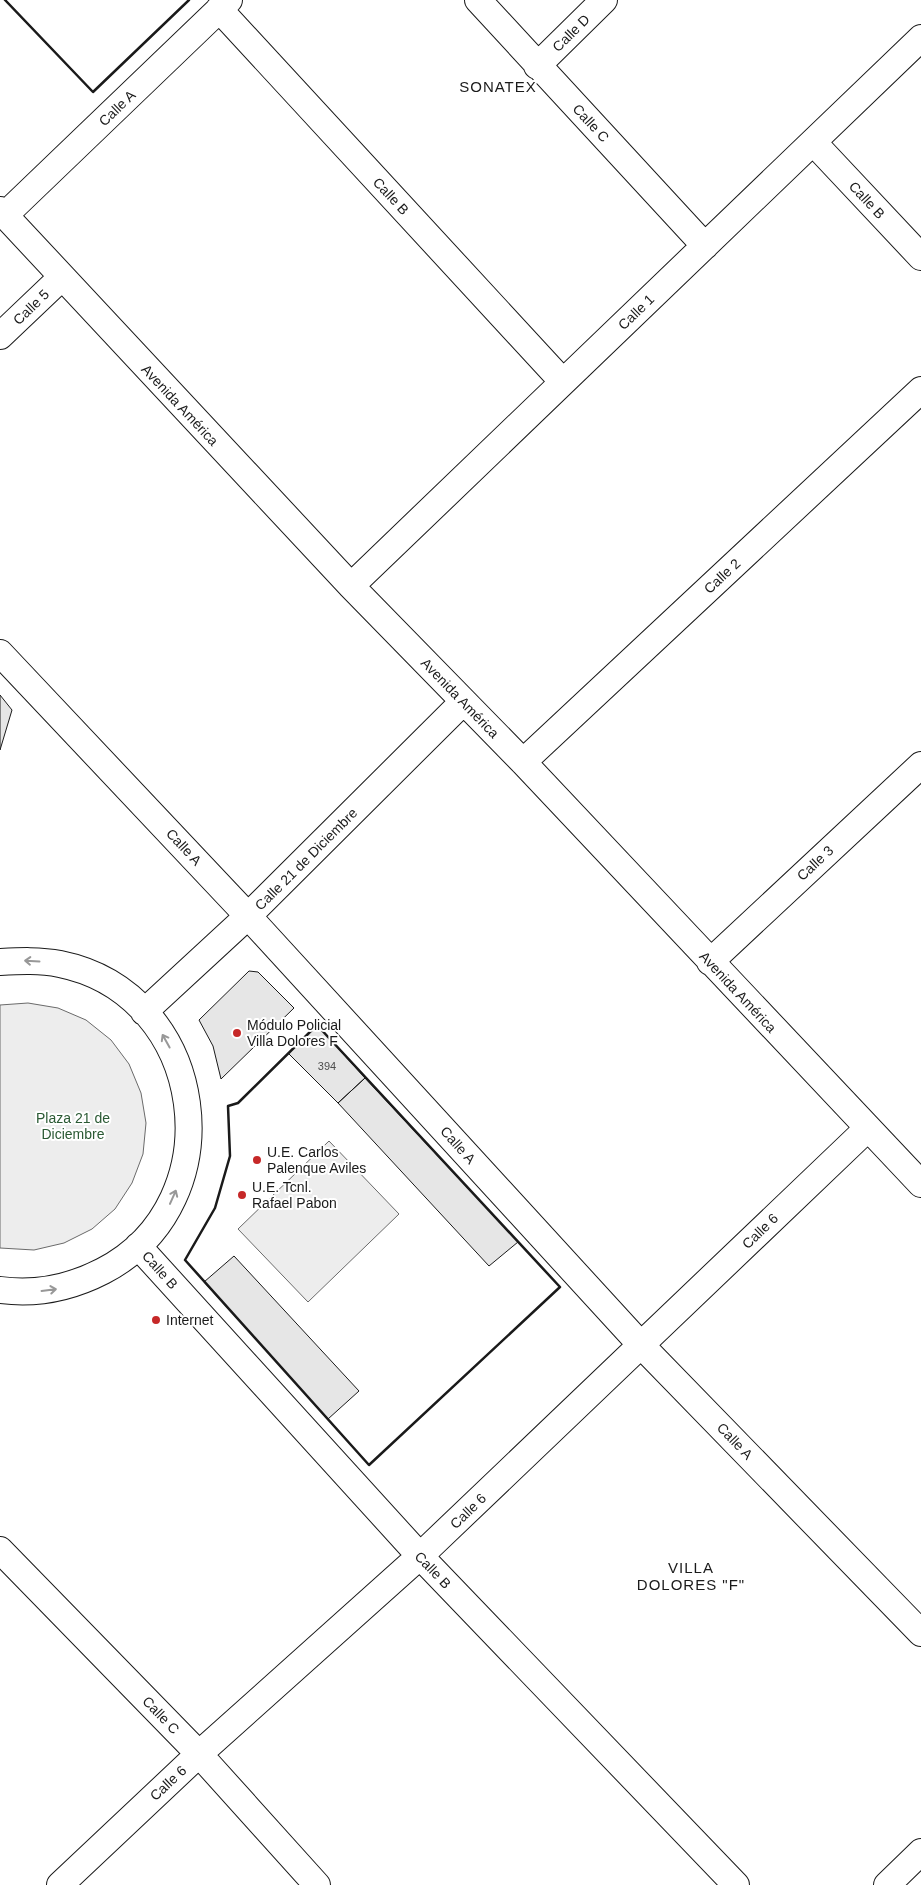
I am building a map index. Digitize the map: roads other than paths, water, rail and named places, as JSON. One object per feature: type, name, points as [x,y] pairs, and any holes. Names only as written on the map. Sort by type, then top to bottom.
[{"type":"street","name":"Calle C","points":[[478,0],[705,246]]},
{"type":"street","name":"Calle D","points":[[537,66],[604,0]]},
{"type":"street","name":"Calle A","points":[[2,213],[224,5]]},
{"type":"street","name":"Calle B","points":[[224,5],[563,382]]},
{"type":"street","name":"Calle 1","points":[[351,586],[921,38]]},
{"type":"street","name":"Calle B","points":[[813,142],[921,257]]},
{"type":"street","name":"Avenida América","points":[[2,213],[351,586],[522,762],[921,1184]]},
{"type":"street","name":"Calle 5","points":[[0,336],[61,278]]},
{"type":"street","name":"Calle 2","points":[[522,762],[921,390]]},
{"type":"street","name":"Calle A","points":[[0,653],[248,916],[641,1345],[921,1633]]},
{"type":"street","name":"Calle 21 de Diciembre","points":[[144,1012],[248,916],[463,702]]},
{"type":"street","name":"Calle 3","points":[[710,962],[921,765]]},
{"type":"street","points":[[0,962],[29,960],[61,964],[92,975],[120,990],[144,1012],[162,1034],[176,1060],[185,1087],[190,1116],[189,1145],[183,1173],[173,1200],[157,1224],[138,1246],[115,1265],[89,1278],[61,1288],[31,1292],[0,1290]]},
{"type":"street","name":"Calle 6","points":[[60,1885],[199,1754],[420,1556],[868,1128]]},
{"type":"street","name":"Calle B","points":[[138,1246],[420,1556],[736,1885]]},
{"type":"street","name":"Calle C","points":[[0,1550],[199,1754],[317,1885]]},
{"type":"street","points":[[887,1885],[921,1852]]},
{"type":"place","name":"Módulo Policial Villa Dolores F","points":[[237,1033]]},
{"type":"place","name":"U.E. Carlos Palenque Aviles","points":[[257,1160]]},
{"type":"place","name":"U.E. Tcnl. Rafael Pabon","points":[[242,1195]]},
{"type":"place","name":"Internet","points":[[156,1320]]},
{"type":"district","name":"SONATEX","points":[[498,86]]},
{"type":"district","name":"VILLA DOLORES \"F\"","points":[[691,1576]]},
{"type":"park label","name":"Plaza 21 de Diciembre","points":[[73,1126]]}]
